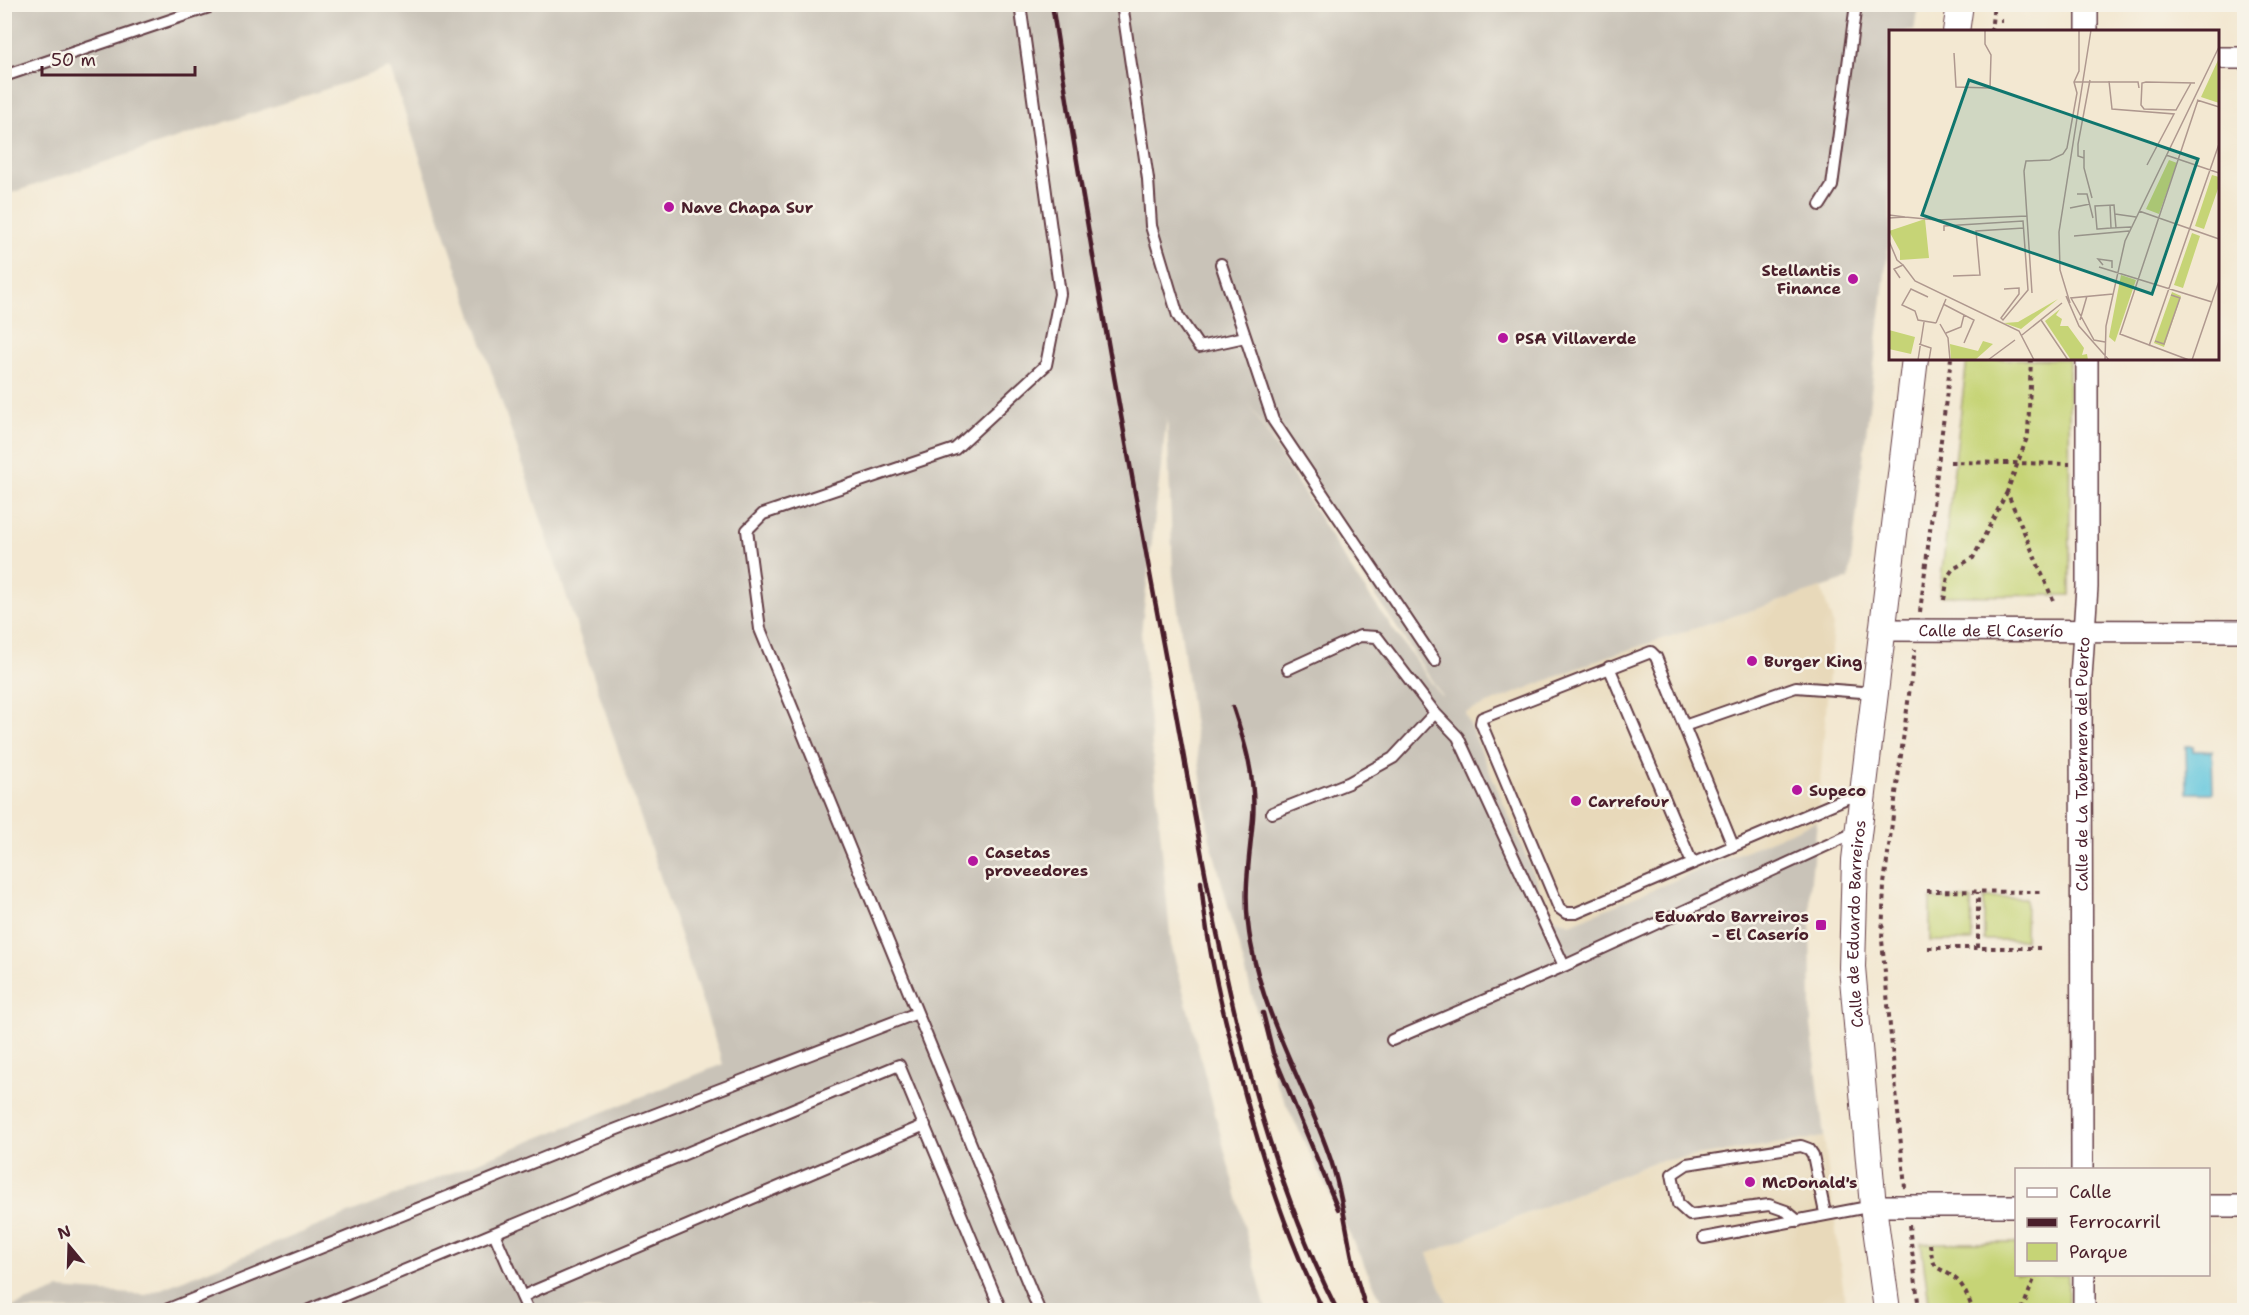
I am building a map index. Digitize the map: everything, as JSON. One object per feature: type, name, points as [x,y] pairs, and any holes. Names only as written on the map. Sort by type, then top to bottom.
[{"type":"street","points":[[1956,30],[1960,4]]},
{"type":"street","points":[[2087,4],[2087,30]]},
{"type":"street","points":[[2219,58],[2244,58]]},
{"type":"street","name":"Calle de Eduardo Barreiros","points":[[1887,1311],[1873,1206],[1852,967],[1855,860],[1915,360]]},
{"type":"street","name":"Calle de La Tabernera del Puerto","points":[[2082,1168],[2081,677],[2087,587],[2087,360]]},
{"type":"street","name":"Calle de El Caserío","points":[[1883,630],[2244,632]]},
{"type":"street","points":[[1873,1206],[2015,1206]]},
{"type":"street","points":[[2210,1206],[2244,1206]]},
{"type":"street","points":[[2084,1276],[2084,1311]]},
{"type":"lane","points":[[4,76],[209,7],[208,4]]},
{"type":"lane","points":[[1020,4],[1060,294],[1046,365],[955,449],[763,514],[747,530],[760,629],[1039,1311]]},
{"type":"lane","points":[[1122,4],[1148,179],[1151,226],[1178,316],[1199,347],[1245,337]]},
{"type":"lane","points":[[1820,205],[1832,186],[1856,4]]},
{"type":"lane","points":[[1221,264],[1273,420],[1435,661]]},
{"type":"lane","points":[[1288,669],[1360,636],[1377,637],[1435,713],[1458,737],[1564,966]]},
{"type":"lane","points":[[1733,846],[1656,657],[1651,652],[1482,718],[1481,723],[1559,908],[1566,913],[1576,913],[1863,791]]},
{"type":"lane","points":[[1609,667],[1692,863]]},
{"type":"lane","points":[[1684,726],[1796,687],[1875,693]]},
{"type":"lane","points":[[1272,813],[1348,783],[1393,758],[1435,713]]},
{"type":"lane","points":[[1392,1040],[1564,966],[1859,831]]},
{"type":"lane","points":[[166,1311],[591,1139],[917,1012]]},
{"type":"lane","points":[[309,1311],[899,1065],[926,1125],[1001,1311]]},
{"type":"lane","points":[[522,1297],[926,1125]]},
{"type":"lane","points":[[1798,1221],[1786,1211],[1769,1205],[1690,1215],[1678,1204],[1672,1174],[1687,1164],[1801,1146],[1809,1149],[1813,1155],[1825,1213]]},
{"type":"lane","points":[[1704,1238],[1798,1221],[1825,1213],[1873,1206]]},
{"type":"lane","points":[[494,1233],[528,1311]]},
{"type":"path","points":[[1991,30],[1994,4]]},
{"type":"path","points":[[1919,1311],[1882,940],[1884,884],[1951,360]]},
{"type":"path","points":[[1944,600],[1948,576],[1953,569],[1973,558],[2007,492],[2028,435],[2031,360]]},
{"type":"path","points":[[1950,462],[2073,464]]},
{"type":"path","points":[[2007,492],[2053,600]]},
{"type":"path","points":[[1928,891],[2040,892]]},
{"type":"path","points":[[1978,892],[1978,948]]},
{"type":"path","points":[[1928,948],[2040,948]]},
{"type":"path","points":[[1930,1244],[1933,1263],[1937,1269],[1958,1281],[1973,1311]]},
{"type":"path","points":[[2022,1311],[2037,1276]]},
{"type":"shaded area","points":[[5,5],[1918,5],[1914,30],[1889,30],[1889,239],[1849,579],[1606,657],[1465,713],[1552,917],[1570,924],[1817,821],[1810,889],[1811,1024],[1824,1137],[1654,1162],[1427,1254],[1450,1310],[1386,1310],[1276,1083],[1209,835],[1173,574],[1167,416],[1141,633],[1171,944],[1266,1310],[5,1310],[59,1289],[146,1295],[723,1064],[390,68],[5,195]],"holes":[[[1247,401],[1442,696],[1356,577]]]},
{"type":"shaded area","points":[[1821,588],[1833,625],[1817,821],[1570,924],[1552,917],[1465,713],[1606,657]]},
{"type":"shaded area","points":[[1824,1137],[1846,1310],[1450,1310],[1427,1254],[1655,1162]]},
{"type":"green space","points":[[1967,360],[2069,360],[2070,595],[1939,596]]},
{"type":"green space","points":[[1984,898],[2026,898],[2025,940],[1984,940]]},
{"type":"green space","points":[[1930,899],[1971,899],[1972,941],[1930,941]]},
{"type":"green space","points":[[1921,1243],[2015,1243],[2015,1276],[2068,1276],[2068,1310],[1930,1310]]},
{"type":"water","points":[[2186,746],[2193,746],[2193,751],[2212,751],[2213,793],[2187,793]]},
{"type":"railway","points":[[1052,4],[1110,357],[1203,860],[1235,1016],[1278,1168],[1305,1241],[1337,1310]]},
{"type":"railway","points":[[1233,707],[1245,748],[1253,789],[1247,895],[1251,944],[1274,1023],[1328,1152],[1339,1191],[1355,1271],[1367,1310]]},
{"type":"railway","points":[[1201,882],[1207,933],[1217,984],[1250,1112],[1267,1171],[1287,1227],[1323,1310]]},
{"type":"railway","points":[[1263,1013],[1273,1053],[1338,1209]]},
{"type":"place","name":"Nave Chapa Sur","points":[[669,207]]},
{"type":"place","name":"Stellantis Finance","points":[[1853,279]]},
{"type":"place","name":"PSA Villaverde","points":[[1503,338]]},
{"type":"place","name":"Burger King","points":[[1752,661]]},
{"type":"place","name":"Supeco","points":[[1797,790]]},
{"type":"place","name":"Carrefour","points":[[1576,801]]},
{"type":"place","name":"Casetas proveedores","points":[[973,861]]},
{"type":"place","name":"Eduardo Barreiros - El Caserío","points":[[1821,925]]},
{"type":"place","name":"McDonald's","points":[[1750,1182]]}]
